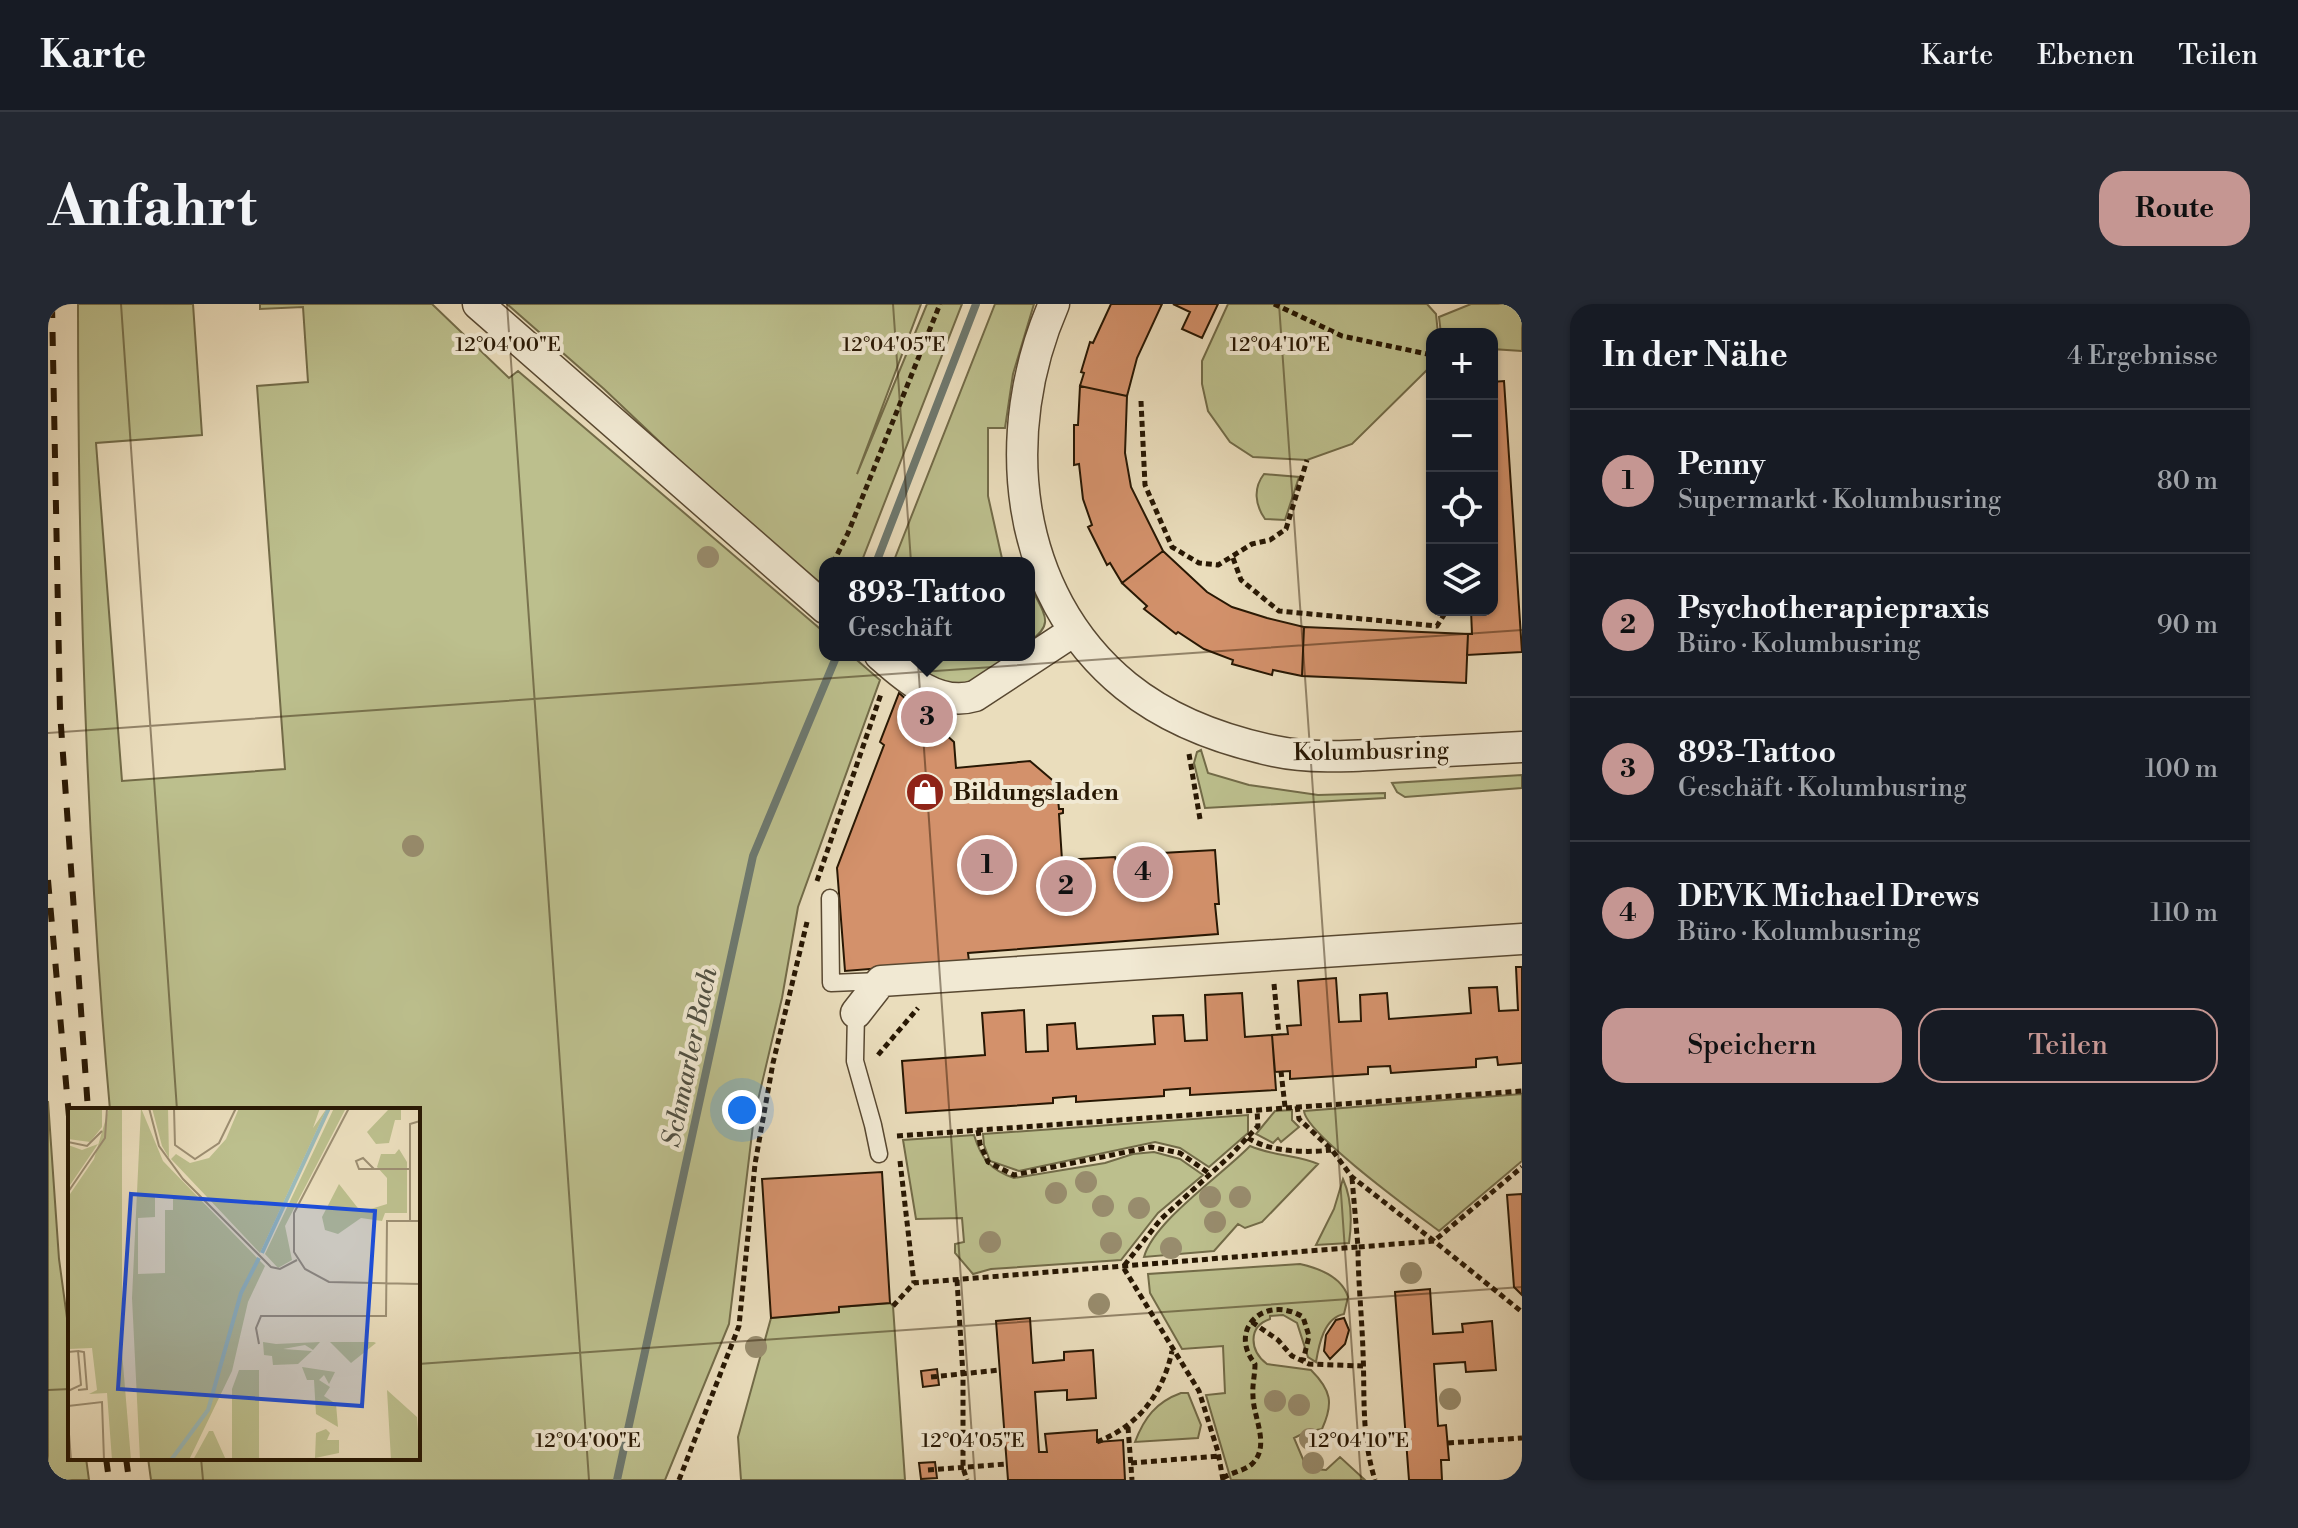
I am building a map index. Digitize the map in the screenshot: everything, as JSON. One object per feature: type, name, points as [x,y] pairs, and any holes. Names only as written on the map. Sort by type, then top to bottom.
[{"type":"street","points":[[478,304],[819,602]]},
{"type":"street","name":"Kolumbusring","points":[[1054,304],[1036,353],[1023,411],[1023,502],[1035,552],[1074,631],[1126,685],[1161,710],[1199,728],[1277,752],[1340,757],[1522,747]]},
{"type":"street","points":[[1035,657],[1074,631]]},
{"type":"street","points":[[888,661],[937,695],[962,700],[975,696],[1028,661]]},
{"type":"street","points":[[856,1013],[881,981],[1522,939]]},
{"type":"lane","points":[[830,898],[831,983],[881,981]]},
{"type":"lane","points":[[856,1013],[855,1061],[877,1146]]},
{"type":"path","points":[[836,557],[940,304]]},
{"type":"path","points":[[1274,304],[1342,336],[1426,354]]},
{"type":"path","points":[[1141,401],[1145,485],[1172,547],[1199,563],[1218,565],[1252,544],[1270,540],[1286,529],[1307,460]]},
{"type":"path","points":[[1233,558],[1241,580],[1279,611],[1437,626],[1443,616]]},
{"type":"path","points":[[814,890],[881,692]]},
{"type":"path","points":[[1199,728],[1188,747],[1200,819]]},
{"type":"path","points":[[679,1480],[739,1326],[755,1164],[773,1063],[807,920]]},
{"type":"path","points":[[1272,955],[1279,1035]]},
{"type":"path","points":[[870,1063],[922,1003]]},
{"type":"path","points":[[1281,1071],[1285,1107]]},
{"type":"path","points":[[877,1146],[898,1136],[1522,1091]]},
{"type":"path","points":[[1297,1106],[1299,1119],[1332,1150],[1352,1177],[1522,1312]]},
{"type":"path","points":[[1123,1267],[1161,1219],[1248,1138],[1258,1126],[1257,1110]]},
{"type":"path","points":[[892,1124],[898,1136],[914,1283]]},
{"type":"path","points":[[978,1130],[988,1162],[1014,1175],[1151,1147],[1180,1153],[1210,1174]]},
{"type":"path","points":[[1248,1138],[1276,1147],[1314,1152],[1332,1150]]},
{"type":"path","points":[[893,1306],[914,1283],[1434,1241],[1522,1167]]},
{"type":"path","points":[[1352,1177],[1358,1247],[1362,1412],[1367,1456],[1375,1480]]},
{"type":"path","points":[[1123,1267],[1199,1391],[1223,1479],[1255,1461],[1260,1441],[1253,1396],[1255,1364],[1246,1349],[1248,1330],[1257,1315],[1273,1308],[1285,1309],[1303,1317],[1309,1336],[1303,1361]]},
{"type":"path","points":[[957,1280],[963,1375],[963,1468],[967,1480]]},
{"type":"path","points":[[1252,1322],[1278,1340],[1292,1356],[1303,1361],[1329,1366],[1363,1366]]},
{"type":"path","points":[[1097,1442],[1128,1427],[1159,1388],[1172,1350]]},
{"type":"path","points":[[931,1377],[1000,1370]]},
{"type":"path","points":[[1128,1427],[1132,1480]]},
{"type":"path","points":[[1448,1443],[1522,1438]]},
{"type":"path","points":[[1131,1463],[1219,1456]]},
{"type":"path","points":[[928,1470],[1006,1464]]},
{"type":"green space","points":[[78,304],[193,304],[202,435],[96,443],[122,781],[285,769],[257,386],[308,382],[303,307],[260,309],[260,304],[432,304],[509,378],[518,371],[819,628],[819,661],[858,661],[880,680],[798,907],[782,998],[754,1117],[729,1324],[665,1480],[151,1480],[148,1460],[420,1460],[420,1108],[110,1108],[89,808],[80,506]]},
{"type":"green space","points":[[507,304],[921,304],[857,474],[927,304],[962,304],[863,557],[819,557],[819,582],[721,500],[604,389]]},
{"type":"green space","points":[[995,304],[1034,304],[1013,374],[1005,428],[988,428],[988,496],[1002,557],[895,557]]},
{"type":"green space","points":[[1228,304],[1427,304],[1436,314],[1437,328],[1426,328],[1426,371],[1352,444],[1307,460],[1253,457],[1230,442],[1208,411],[1202,384],[1202,361]]},
{"type":"green space","points":[[1471,304],[1522,304],[1522,351],[1498,349],[1498,328],[1440,328],[1439,317]]},
{"type":"green space","points":[[1264,474],[1299,477],[1285,520],[1265,519],[1259,508],[1257,491]]},
{"type":"green space","points":[[1035,595],[1045,621],[1035,637]]},
{"type":"green space","points":[[906,661],[1002,661],[967,683],[957,685],[935,678]]},
{"type":"green space","points":[[1201,750],[1208,773],[1249,785],[1318,795],[1385,793],[1385,798],[1205,808],[1194,763],[1197,752]]},
{"type":"green space","points":[[1522,775],[1522,788],[1405,797],[1397,792],[1392,783]]},
{"type":"green space","points":[[1522,1094],[1522,1161],[1439,1231],[1341,1154],[1309,1122],[1304,1111]]},
{"type":"green space","points":[[48,1101],[59,1259],[68,1325],[68,1460],[86,1460],[89,1480],[48,1480]]},
{"type":"green space","points":[[1292,1110],[1292,1120],[1299,1127],[1281,1142],[1278,1138],[1273,1143],[1256,1134],[1275,1111]]},
{"type":"green space","points":[[1248,1115],[1248,1133],[1209,1167],[1180,1148],[1155,1142],[1019,1171],[990,1161],[984,1145],[983,1134]]},
{"type":"green space","points":[[974,1135],[988,1162],[1014,1178],[1154,1152],[1180,1159],[1203,1175],[1158,1213],[1121,1260],[991,1269],[973,1274],[955,1253],[955,1244],[964,1242],[962,1218],[916,1219],[903,1140]]},
{"type":"green space","points":[[1250,1146],[1318,1164],[1262,1222],[1245,1228],[1238,1224],[1214,1251],[1144,1257],[1150,1243],[1175,1214]]},
{"type":"green space","points":[[1343,1179],[1350,1211],[1349,1243],[1316,1245],[1334,1209]]},
{"type":"green space","points":[[1300,1264],[1322,1271],[1340,1284],[1348,1297],[1344,1314],[1337,1316],[1327,1326],[1316,1362],[1308,1357],[1297,1323],[1283,1315],[1270,1316],[1257,1328],[1254,1346],[1267,1364],[1311,1370],[1323,1384],[1329,1404],[1322,1429],[1294,1438],[1305,1464],[1326,1470],[1340,1457],[1365,1480],[1231,1480],[1206,1395],[1225,1393],[1223,1346],[1182,1349],[1150,1293],[1148,1274]]},
{"type":"green space","points":[[890,1303],[893,1306],[905,1480],[741,1480],[738,1437],[771,1318],[839,1312],[839,1307]]},
{"type":"green space","points":[[1181,1393],[1188,1393],[1201,1425],[1198,1438],[1135,1442],[1152,1412]]},
{"type":"building","points":[[1111,304],[1162,304],[1137,358],[1127,396],[1080,386],[1090,342],[1093,343]]},
{"type":"building","points":[[1173,304],[1218,304],[1202,338],[1182,329],[1190,312]]},
{"type":"building","points":[[1504,381],[1522,652],[1467,655],[1468,634],[1472,634],[1471,616],[1498,616],[1498,382]]},
{"type":"building","points":[[1080,386],[1127,396],[1125,453],[1131,487],[1163,551],[1122,583],[1110,563],[1107,565],[1088,527],[1092,525],[1083,499],[1079,464],[1074,465],[1074,425],[1078,425]]},
{"type":"building","points":[[1163,551],[1207,592],[1232,607],[1304,627],[1302,676],[1273,670],[1272,675],[1232,664],[1233,660],[1204,649],[1178,632],[1176,634],[1144,609],[1147,606],[1122,583]]},
{"type":"building","points":[[1304,627],[1468,634],[1466,683],[1302,676]]},
{"type":"building","points":[[899,693],[954,742],[956,768],[1030,761],[1061,784],[1061,788],[1057,789],[1059,809],[1063,809],[1063,813],[1059,814],[1062,860],[1162,858],[1162,853],[1215,850],[1218,934],[968,953],[969,961],[845,971],[837,868],[884,745],[880,742]]},
{"type":"building","points":[[1516,967],[1522,967],[1522,1063],[1498,1065],[1497,1057],[1476,1059],[1476,1067],[1391,1073],[1390,1066],[1368,1067],[1368,1074],[1290,1079],[1290,1071],[1275,1072],[1272,1035],[1288,1034],[1287,1026],[1301,1025],[1298,981],[1336,978],[1339,1022],[1361,1021],[1360,995],[1387,993],[1389,1019],[1471,1013],[1469,988],[1497,987],[1499,1011],[1518,1010]]},
{"type":"building","points":[[1242,993],[1245,1037],[1272,1035],[1276,1090],[1190,1095],[1190,1088],[1164,1090],[1164,1096],[1076,1102],[1076,1096],[1053,1098],[1053,1103],[906,1113],[902,1061],[985,1055],[982,1013],[1024,1010],[1026,1052],[1048,1051],[1047,1025],[1075,1023],[1077,1049],[1155,1044],[1153,1016],[1183,1015],[1185,1041],[1207,1040],[1205,995]]},
{"type":"building","points":[[882,1172],[890,1303],[839,1307],[839,1312],[771,1318],[762,1179]]},
{"type":"building","points":[[1522,1194],[1522,1295],[1514,1287],[1507,1195]]},
{"type":"building","points":[[1430,1289],[1433,1334],[1463,1332],[1462,1324],[1492,1321],[1496,1370],[1466,1372],[1465,1362],[1434,1364],[1438,1426],[1446,1425],[1449,1460],[1441,1460],[1442,1480],[1409,1480],[1395,1292]]},
{"type":"building","points":[[1030,1318],[1033,1363],[1064,1360],[1064,1352],[1093,1350],[1096,1398],[1067,1400],[1067,1390],[1035,1392],[1039,1452],[1047,1452],[1045,1434],[1097,1430],[1097,1442],[1123,1440],[1125,1480],[1008,1480],[996,1321]]},
{"type":"building","points":[[1344,1318],[1349,1330],[1345,1344],[1330,1359],[1324,1351],[1326,1335],[1336,1320]]},
{"type":"building","points":[[937,1369],[939,1385],[923,1387],[921,1371]]},
{"type":"building","points":[[935,1462],[937,1478],[921,1479],[919,1463]]},
{"type":"waterway","name":"Schmarler Bach","points":[[878,557],[976,304]]},
{"type":"waterway","name":"Schmarler Bach","points":[[617,1480],[753,856],[834,661]]},
{"type":"railway","points":[[52,304],[60,712],[88,1108]]},
{"type":"railway","points":[[48,880],[68,1108]]},
{"type":"railway","points":[[106,1460],[109,1480]]},
{"type":"railway","points":[[126,1460],[129,1480]]},
{"type":"place","name":"893-Tattoo","points":[[927,717]]},
{"type":"place","name":"Bildungsladen","points":[[925,792]]},
{"type":"place","name":"Penny","points":[[987,865]]},
{"type":"place","name":"DEVK Michael Drews","points":[[1143,872]]},
{"type":"place","name":"Psychotherapiepraxis","points":[[1066,886]]}]
